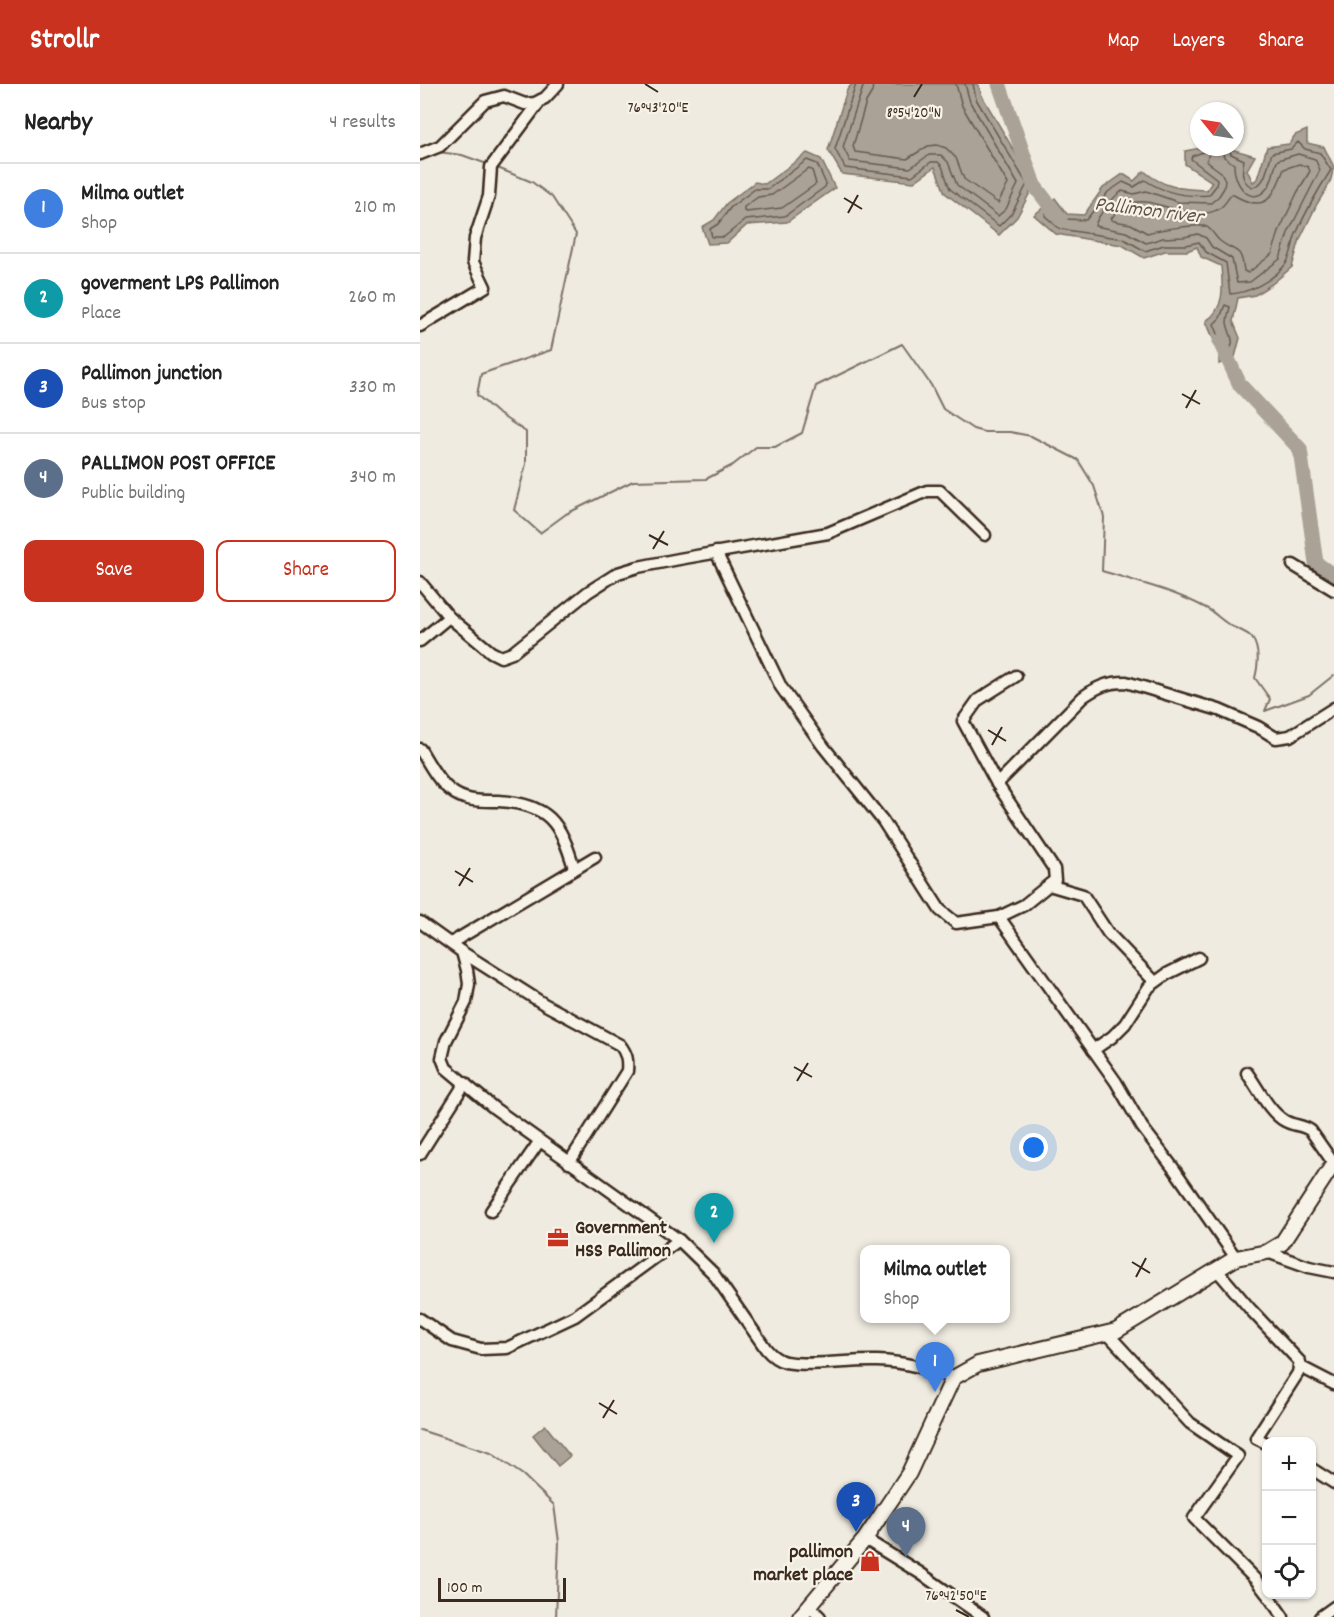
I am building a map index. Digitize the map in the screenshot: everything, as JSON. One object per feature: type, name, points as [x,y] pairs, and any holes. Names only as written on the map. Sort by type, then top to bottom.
[{"type":"street","points":[[420,326],[485,287],[473,262],[475,238],[489,196],[491,167],[542,100],[558,84]]},
{"type":"street","points":[[420,154],[440,146],[485,101],[494,97],[504,96],[525,104],[542,100]]},
{"type":"street","points":[[420,582],[449,616],[496,655],[506,656],[588,592],[618,573],[716,552],[828,533],[927,491],[935,489],[948,497],[985,535]]},
{"type":"street","points":[[716,552],[781,687],[823,746],[883,821],[940,910],[956,923],[999,917],[1024,906],[1055,880],[1054,870],[998,784],[963,721],[978,700],[1016,676]]},
{"type":"street","points":[[1293,565],[1334,590]]},
{"type":"street","points":[[420,641],[449,616]]},
{"type":"street","points":[[998,784],[1083,697],[1097,687],[1113,682],[1126,682],[1219,710],[1258,727],[1276,738],[1290,736],[1334,708]]},
{"type":"street","points":[[420,749],[451,791],[467,799],[519,804],[540,811],[558,826],[568,847],[574,868]]},
{"type":"street","points":[[451,943],[595,857]]},
{"type":"street","points":[[1049,885],[1083,895],[1108,933],[1155,982]]},
{"type":"street","points":[[999,917],[1116,1082],[1142,1127],[1236,1258]]},
{"type":"street","points":[[420,922],[462,952],[544,1004],[620,1045],[625,1051],[628,1058],[627,1071],[569,1163]]},
{"type":"street","points":[[462,952],[469,984],[466,1002],[446,1041],[442,1059],[446,1068],[539,1142],[679,1240],[713,1273],[774,1357],[784,1362],[877,1361],[918,1365],[953,1378]]},
{"type":"street","points":[[1093,1050],[1112,1037],[1125,1024],[1149,987],[1199,958]]},
{"type":"street","points":[[820,1617],[805,1612],[865,1539],[909,1473],[953,1378],[978,1364],[1116,1331],[1236,1258],[1268,1252],[1282,1243],[1334,1163],[1307,1128],[1290,1123],[1276,1114],[1247,1073]]},
{"type":"street","points":[[420,1154],[465,1083]]},
{"type":"street","points":[[491,1211],[539,1142]]},
{"type":"street","points":[[420,1319],[452,1341],[481,1349],[507,1348],[575,1316],[679,1240]]},
{"type":"street","points":[[1268,1252],[1310,1267],[1334,1272]]},
{"type":"street","points":[[1216,1269],[1300,1362],[1298,1373],[1256,1438],[1262,1441]]},
{"type":"street","points":[[1107,1333],[1190,1423],[1238,1456],[1194,1518],[1262,1588]]},
{"type":"street","points":[[1299,1366],[1334,1384]]},
{"type":"street","points":[[1316,1472],[1334,1484]]},
{"type":"street","points":[[865,1539],[920,1573],[983,1617]]},
{"type":"street","points":[[1270,1599],[1283,1617]]},
{"type":"street","points":[[1320,1617],[1334,1607]]},
{"type":"water","points":[[852,84],[978,84],[982,96],[1034,185],[1017,217],[999,235],[945,193],[935,167],[914,182],[842,174],[828,150],[847,90]]},
{"type":"water","points":[[1307,130],[1307,143],[1324,147],[1334,167],[1330,183],[1300,239],[1292,267],[1255,295],[1238,298],[1233,321],[1240,338],[1235,357],[1219,364],[1219,353],[1206,321],[1220,304],[1221,266],[1201,257],[1197,247],[1187,251],[1165,251],[1144,258],[1122,245],[1056,234],[1034,215],[1055,198],[1067,214],[1084,215],[1103,188],[1123,174],[1134,181],[1144,171],[1166,184],[1207,190],[1212,182],[1185,164],[1185,151],[1190,150],[1190,156],[1244,156],[1244,153],[1255,156],[1247,170],[1253,182],[1257,179],[1267,147],[1289,144],[1295,135]]},
{"type":"water","points":[[807,153],[821,159],[835,188],[787,222],[747,225],[727,243],[708,244],[702,227],[714,220],[727,203],[755,182],[765,184]]},
{"type":"water","points":[[545,1425],[570,1456],[558,1466],[533,1435]]},
{"type":"waterway","name":"Pallimon river","points":[[999,84],[1034,185],[1060,219]]},
{"type":"waterway","points":[[438,152],[462,155],[487,164]]},
{"type":"waterway","points":[[495,167],[532,182],[552,197],[576,234],[551,350],[481,374],[477,395],[496,412],[526,432],[526,464],[514,510],[540,533],[566,514],[633,481],[706,479],[733,465],[756,447],[775,447],[802,433],[816,386],[902,344],[931,385],[943,409],[973,429],[1031,436],[1078,460],[1094,486],[1104,517],[1102,571],[1180,596],[1209,610],[1250,636],[1255,642],[1257,652],[1255,678],[1270,699],[1265,711],[1309,695],[1334,675]]},
{"type":"waterway","name":"Pallimon river","points":[[1220,342],[1240,385],[1300,449],[1316,563],[1334,576]]},
{"type":"waterway","points":[[420,1430],[491,1453],[523,1475],[554,1505],[559,1542],[556,1617]]},
{"type":"place","name":"Government HSS Pallimon","points":[[558,1238]]},
{"type":"place","name":"goverment LPS Pallimon","points":[[714,1243]]},
{"type":"place","name":"Milma outlet","points":[[935,1392]]},
{"type":"place","name":"Pallimon junction","points":[[856,1532]]},
{"type":"place","name":"PALLIMON POST OFFICE","points":[[906,1557]]},
{"type":"place","name":"pallimon market place","points":[[870,1561]]}]
